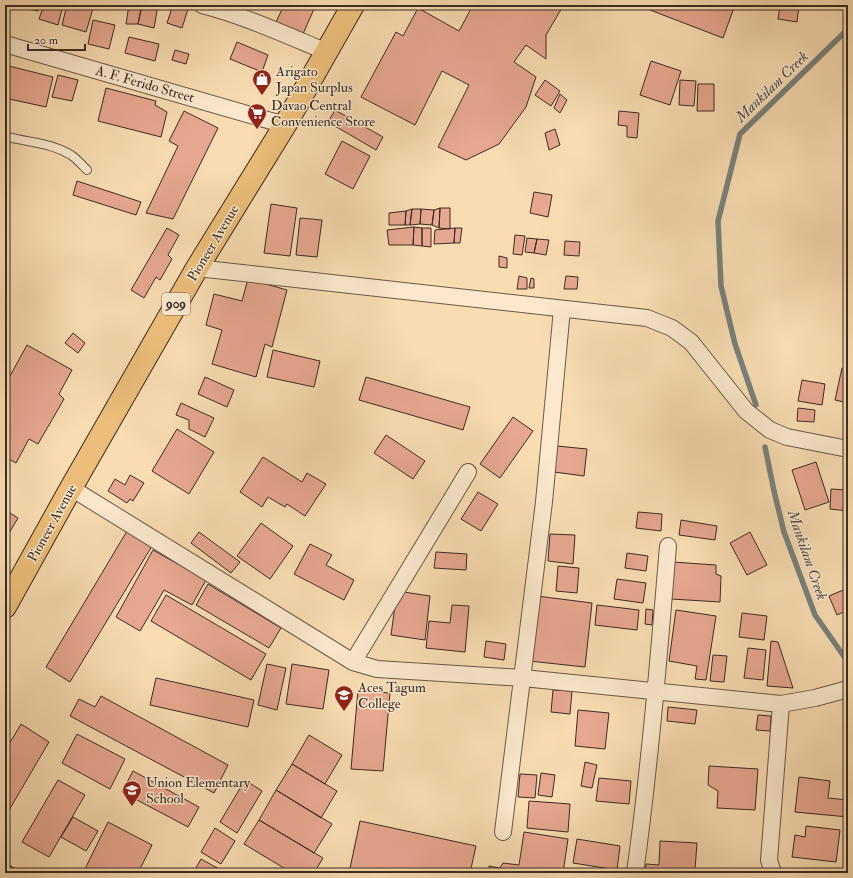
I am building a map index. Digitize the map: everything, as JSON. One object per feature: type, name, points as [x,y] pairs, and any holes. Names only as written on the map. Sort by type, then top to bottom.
[{"type":"highway","name":"Pioneer Avenue","points":[[5,607],[71,488],[197,268],[285,125],[353,5]]},
{"type":"street","points":[[202,5],[262,25],[327,52]]},
{"type":"street","name":"A. F. Ferido Street","points":[[5,44],[285,125]]},
{"type":"street","points":[[197,268],[647,318],[672,328],[691,342],[746,411],[770,430],[787,437],[848,449]]},
{"type":"street","points":[[503,832],[544,502],[562,309]]},
{"type":"street","points":[[353,662],[468,472]]},
{"type":"street","points":[[71,488],[353,662],[376,669],[523,678],[781,704],[848,690]]},
{"type":"street","points":[[635,873],[655,691],[668,546]]},
{"type":"street","points":[[773,873],[769,860],[781,704]]},
{"type":"lane","points":[[5,136],[58,148],[72,156],[87,170]]},
{"type":"building","points":[[17,5],[39,5],[38,11],[17,7]]},
{"type":"building","points":[[44,5],[63,5],[58,25],[39,19]]},
{"type":"building","points":[[67,5],[94,5],[86,32],[62,25]]},
{"type":"building","points":[[129,5],[142,5],[138,24],[126,24]]},
{"type":"building","points":[[142,5],[158,5],[154,28],[138,24]]},
{"type":"building","points":[[173,5],[188,9],[182,28],[167,23]]},
{"type":"building","points":[[284,5],[307,5],[314,9],[303,34],[276,22]]},
{"type":"building","points":[[473,5],[563,6],[546,35],[546,59],[526,45],[514,62],[536,77],[526,107],[499,144],[466,160],[438,147],[469,85],[442,71],[415,125],[361,97],[396,32],[403,36],[418,8],[459,31]]},
{"type":"building","points":[[637,5],[735,5],[723,38]]},
{"type":"building","points":[[780,5],[799,5],[797,22],[778,19]]},
{"type":"building","points":[[93,20],[115,25],[109,49],[88,44]]},
{"type":"building","points":[[129,37],[159,44],[155,61],[125,53]]},
{"type":"building","points":[[237,42],[268,55],[262,72],[230,59]]},
{"type":"building","points":[[175,50],[189,54],[186,64],[172,60]]},
{"type":"building","points":[[651,61],[681,71],[670,105],[640,95]]},
{"type":"building","points":[[5,65],[53,77],[46,107],[5,98]]},
{"type":"building","points":[[58,75],[78,80],[72,101],[52,97]]},
{"type":"building","points":[[545,80],[560,91],[551,106],[535,95]]},
{"type":"building","points":[[680,80],[696,81],[694,106],[679,105]]},
{"type":"building","points":[[698,84],[714,84],[714,111],[697,111]]},
{"type":"building","points":[[106,88],[156,101],[155,105],[167,112],[161,137],[98,121]]},
{"type":"building","points":[[560,94],[567,100],[560,113],[554,108]]},
{"type":"building","points":[[335,110],[383,137],[376,150],[328,122]]},
{"type":"building","points":[[184,111],[218,128],[173,219],[146,213],[178,146],[169,141]]},
{"type":"building","points":[[619,111],[639,113],[637,138],[627,137],[627,126],[618,125]]},
{"type":"building","points":[[848,115],[848,127],[845,127]]},
{"type":"building","points":[[555,129],[560,145],[549,150],[545,133]]},
{"type":"building","points":[[342,141],[370,156],[353,189],[325,174]]},
{"type":"building","points":[[77,181],[141,202],[136,215],[73,195]]},
{"type":"building","points":[[534,192],[552,195],[548,217],[530,213]]},
{"type":"building","points":[[271,204],[297,208],[290,256],[264,253]]},
{"type":"building","points":[[440,208],[450,208],[450,229],[439,228]]},
{"type":"building","points":[[440,208],[439,228],[432,225],[434,210]]},
{"type":"building","points":[[412,209],[421,209],[420,224],[410,225]]},
{"type":"building","points":[[412,209],[410,225],[405,225],[406,211]]},
{"type":"building","points":[[421,209],[434,210],[432,225],[420,224]]},
{"type":"building","points":[[406,211],[405,225],[389,225],[389,213]]},
{"type":"building","points":[[300,218],[322,220],[317,257],[296,255]]},
{"type":"building","points":[[414,227],[422,228],[422,246],[413,245]]},
{"type":"building","points":[[414,227],[413,245],[389,245],[387,230]]},
{"type":"building","points":[[167,228],[179,235],[168,255],[172,259],[160,280],[156,277],[144,298],[131,290]]},
{"type":"building","points":[[422,228],[431,228],[431,247],[422,246]]},
{"type":"building","points":[[455,228],[462,228],[460,243],[454,243]]},
{"type":"building","points":[[455,228],[454,243],[434,244],[435,230]]},
{"type":"building","points":[[515,235],[525,236],[522,255],[513,254]]},
{"type":"building","points":[[527,238],[537,239],[534,253],[525,252]]},
{"type":"building","points":[[537,239],[549,240],[546,255],[534,253]]},
{"type":"building","points":[[565,241],[580,242],[579,256],[564,255]]},
{"type":"building","points":[[499,256],[507,258],[507,268],[499,267]]},
{"type":"building","points":[[519,276],[527,278],[527,289],[517,289]]},
{"type":"building","points":[[566,276],[578,277],[577,289],[564,289]]},
{"type":"building","points":[[531,278],[534,279],[534,288],[529,288]]},
{"type":"building","points":[[248,279],[287,290],[272,347],[265,344],[256,377],[212,364],[222,330],[206,325],[214,294],[242,301]]},
{"type":"building","points":[[73,333],[85,343],[78,353],[65,343]]},
{"type":"building","points":[[27,345],[72,370],[59,394],[64,399],[38,444],[29,439],[16,463],[5,457],[5,385]]},
{"type":"building","points":[[273,350],[320,361],[314,387],[267,377]]},
{"type":"building","points":[[842,368],[848,370],[848,403],[835,400]]},
{"type":"building","points":[[205,377],[234,390],[227,407],[198,394]]},
{"type":"building","points":[[366,377],[470,407],[463,430],[359,400]]},
{"type":"building","points":[[802,380],[825,384],[822,405],[798,401]]},
{"type":"building","points":[[181,403],[214,418],[205,437],[189,429],[189,420],[176,415]]},
{"type":"building","points":[[798,408],[815,410],[814,422],[797,421]]},
{"type":"building","points":[[513,417],[533,431],[500,478],[480,464]]},
{"type":"building","points":[[177,429],[214,452],[189,494],[152,471]]},
{"type":"building","points":[[386,435],[425,461],[413,479],[374,453]]},
{"type":"building","points":[[557,446],[587,449],[584,476],[554,472]]},
{"type":"building","points":[[263,457],[302,482],[307,473],[326,484],[305,516],[287,504],[285,507],[268,497],[262,507],[240,492]]},
{"type":"building","points":[[816,462],[829,502],[805,510],[792,470]]},
{"type":"building","points":[[130,475],[144,483],[133,501],[130,499],[127,503],[108,491],[115,479],[125,485]]},
{"type":"building","points":[[831,489],[848,490],[848,511],[830,509]]},
{"type":"building","points":[[478,492],[498,504],[481,531],[461,519]]},
{"type":"building","points":[[5,510],[18,518],[9,533],[5,529]]},
{"type":"building","points":[[638,512],[662,514],[661,531],[636,528]]},
{"type":"building","points":[[681,520],[717,526],[715,540],[679,535]]},
{"type":"building","points":[[261,523],[293,546],[270,579],[237,556]]},
{"type":"building","points":[[127,531],[152,546],[70,682],[46,667]]},
{"type":"building","points":[[199,532],[240,562],[231,573],[191,543]]},
{"type":"building","points":[[750,532],[767,565],[747,575],[730,543]]},
{"type":"building","points":[[550,534],[575,535],[573,564],[548,561]]},
{"type":"building","points":[[310,544],[332,555],[326,565],[354,580],[344,600],[294,574]]},
{"type":"building","points":[[153,550],[206,580],[192,605],[164,590],[140,631],[116,617]]},
{"type":"building","points":[[436,552],[467,554],[466,570],[434,568]]},
{"type":"building","points":[[627,553],[648,556],[646,571],[625,568]]},
{"type":"building","points":[[673,562],[716,565],[716,574],[721,576],[720,602],[671,599]]},
{"type":"building","points":[[558,566],[579,568],[577,593],[556,591]]},
{"type":"building","points":[[617,579],[646,583],[643,603],[614,599]]},
{"type":"building","points":[[208,584],[281,628],[269,648],[196,605]]},
{"type":"building","points":[[848,588],[848,610],[837,615],[829,596]]},
{"type":"building","points":[[397,591],[430,596],[425,640],[391,635]]},
{"type":"building","points":[[166,595],[266,654],[251,680],[151,621]]},
{"type":"building","points":[[537,596],[592,603],[585,667],[529,661]]},
{"type":"building","points":[[452,605],[469,606],[465,652],[426,648],[429,621],[450,623]]},
{"type":"building","points":[[597,605],[639,610],[637,630],[595,625]]},
{"type":"building","points":[[646,609],[653,610],[652,625],[645,624]]},
{"type":"building","points":[[676,610],[716,616],[706,680],[695,679],[697,666],[669,661]]},
{"type":"building","points":[[742,613],[767,616],[764,640],[739,637]]},
{"type":"building","points":[[486,641],[506,644],[504,660],[484,657]]},
{"type":"building","points":[[771,641],[778,642],[793,688],[767,686]]},
{"type":"building","points":[[748,648],[766,650],[763,680],[744,678]]},
{"type":"building","points":[[713,655],[727,656],[724,682],[710,681]]},
{"type":"building","points":[[267,664],[286,668],[277,710],[258,705]]},
{"type":"building","points":[[292,664],[329,670],[323,709],[286,704]]},
{"type":"building","points":[[156,678],[254,700],[248,727],[150,705]]},
{"type":"building","points":[[358,690],[390,693],[383,771],[351,769]]},
{"type":"building","points":[[553,690],[572,691],[570,714],[551,712]]},
{"type":"building","points":[[101,696],[228,765],[214,793],[70,716],[79,699],[95,707]]},
{"type":"building","points":[[668,707],[697,710],[695,724],[667,721]]},
{"type":"building","points":[[578,710],[609,713],[605,749],[575,746]]},
{"type":"building","points":[[758,715],[771,716],[770,731],[756,730]]},
{"type":"building","points":[[21,724],[49,742],[5,817],[5,751]]},
{"type":"building","points":[[77,734],[125,759],[110,789],[62,763]]},
{"type":"building","points":[[309,735],[342,755],[325,784],[292,764]]},
{"type":"building","points":[[585,762],[597,765],[592,788],[581,786]]},
{"type":"building","points":[[292,764],[337,791],[321,818],[276,790]]},
{"type":"building","points":[[709,766],[758,769],[755,810],[717,808],[718,791],[708,785]]},
{"type":"building","points":[[133,771],[199,807],[188,827],[122,792]]},
{"type":"building","points":[[541,773],[555,775],[552,797],[538,795]]},
{"type":"building","points":[[520,774],[537,775],[535,798],[518,797]]},
{"type":"building","points":[[799,777],[830,781],[828,798],[848,800],[848,817],[795,812]]},
{"type":"building","points":[[599,778],[631,781],[629,804],[596,801]]},
{"type":"building","points":[[58,780],[85,795],[49,857],[22,842]]},
{"type":"building","points":[[245,780],[262,791],[237,833],[220,822]]},
{"type":"building","points":[[276,790],[332,824],[314,853],[259,820]]},
{"type":"building","points":[[529,801],[570,804],[568,832],[527,828]]},
{"type":"building","points":[[73,817],[98,831],[86,851],[61,837]]},
{"type":"building","points":[[259,820],[323,858],[314,873],[292,873],[244,844]]},
{"type":"building","points":[[360,821],[476,846],[470,873],[349,873]]},
{"type":"building","points":[[108,822],[152,845],[138,873],[83,873]]},
{"type":"building","points":[[806,826],[840,830],[836,862],[792,857],[795,835],[805,837]]},
{"type":"building","points":[[215,828],[235,841],[221,864],[201,852]]},
{"type":"building","points":[[524,832],[568,839],[563,873],[488,873],[489,866],[500,868],[503,863],[519,865]]},
{"type":"building","points":[[577,839],[620,846],[617,870],[573,863]]},
{"type":"building","points":[[660,841],[697,843],[695,869],[692,869],[692,873],[645,873],[646,864],[659,865]]},
{"type":"building","points":[[201,859],[219,869],[217,873],[193,873]]},
{"type":"building","points":[[5,863],[24,873],[5,873]]},
{"type":"building","points":[[274,868],[288,873],[272,873]]},
{"type":"waterway","name":"Mankilam Creek","points":[[756,405],[735,344],[721,286],[718,221],[740,134],[848,29]]},
{"type":"waterway","name":"Mankilam Creek","points":[[765,447],[784,532],[815,615],[848,662]]},
{"type":"place","name":"Arigato Japan Surplus","points":[[262,96]]},
{"type":"place","name":"Davao Central Convenience Store","points":[[257,130]]},
{"type":"place","name":"Aces Tagum College","points":[[344,712]]},
{"type":"place","name":"Union Elementary School","points":[[132,807]]}]
